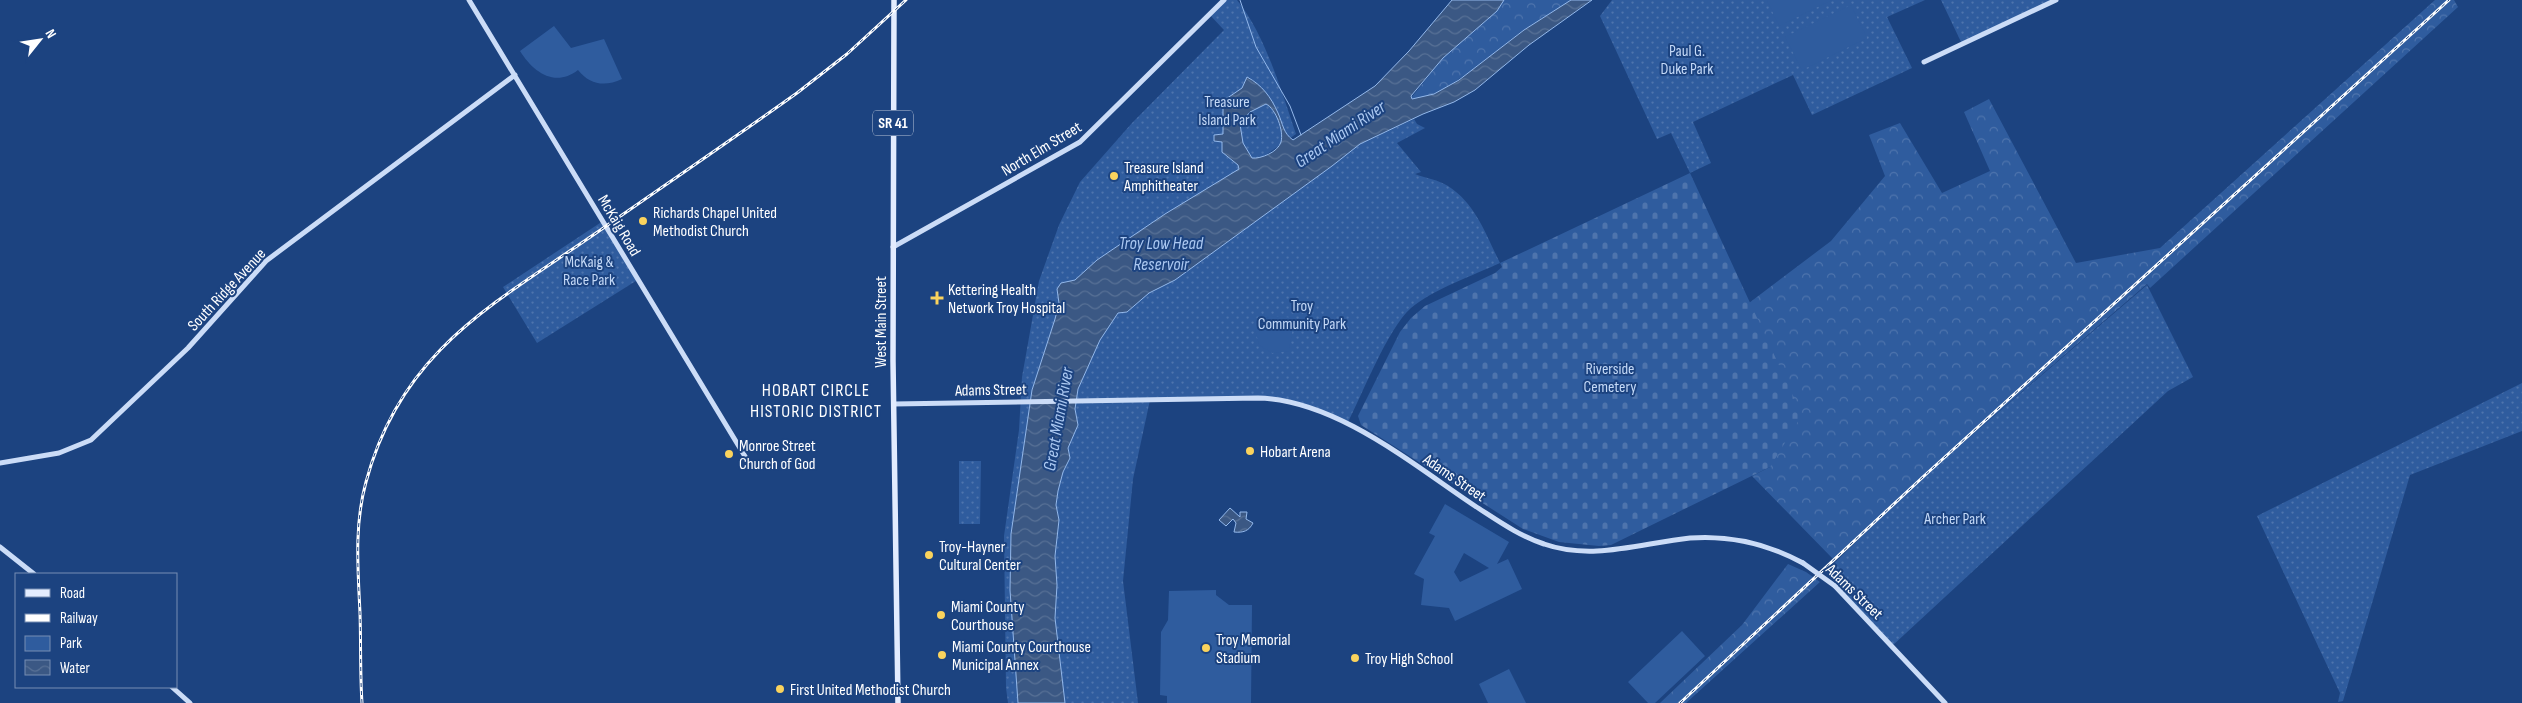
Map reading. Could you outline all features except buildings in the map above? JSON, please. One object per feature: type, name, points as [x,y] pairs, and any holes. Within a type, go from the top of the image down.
[{"type":"main road","name":"West Main Street","points":[[894,0],[894,404],[898,703]]},
{"type":"street","name":"McKaig Road","points":[[469,0],[749,462]]},
{"type":"street","name":"North Elm Street","points":[[894,247],[1080,142],[1224,0]]},
{"type":"street","points":[[1924,62],[2056,0]]},
{"type":"street","name":"South Ridge Avenue","points":[[0,463],[59,453],[91,440],[188,348],[266,261],[514,75]]},
{"type":"street","name":"Adams Street","points":[[894,404],[1266,399],[1306,406],[1338,420],[1382,444],[1521,535],[1558,548],[1599,552],[1690,538],[1722,538],[1764,546],[1803,563],[1835,586],[1945,703]]},
{"type":"street","points":[[0,547],[33,573]]},
{"type":"street","points":[[173,688],[190,703]]},
{"type":"green space","name":"Treasure Island Park","points":[[1224,0],[1237,0],[1256,30],[1272,64],[1296,134],[1260,159],[1165,214],[1097,260],[1075,280],[1061,283],[1058,289],[1059,303],[1055,319],[1032,390],[1011,534],[1010,590],[1018,703],[1008,703],[1006,688],[1004,536],[1019,430],[1022,377],[1039,281],[1059,225],[1080,182],[1132,123],[1224,30],[1209,14]]},
{"type":"green space","points":[[1504,0],[1571,0],[1525,29],[1453,83],[1423,97],[1411,98],[1443,58],[1497,11]]},
{"type":"green space","name":"Paul G. Duke Park","points":[[1612,0],[1925,0],[1887,17],[1912,68],[1812,115],[1793,75],[1693,122],[1711,163],[1690,173],[1671,133],[1657,139],[1600,16]]},
{"type":"green space","points":[[1767,0],[1832,0],[1779,26]]},
{"type":"green space","points":[[1941,0],[2056,0],[1962,44]]},
{"type":"green space","points":[[2435,0],[2454,0],[2458,7],[2150,288],[2147,284],[1924,476],[1834,560],[1752,476],[1770,467],[1749,303],[1831,241],[1885,176],[1869,135],[1900,123],[1942,193],[1990,171],[1964,112],[1989,99],[2076,263],[2160,248]]},
{"type":"green space","points":[[1851,5],[1867,38],[1802,70],[1785,37]]},
{"type":"green space","points":[[554,26],[571,48],[604,39],[622,79],[604,84],[593,82],[578,70],[561,78],[545,75],[538,71],[525,59],[520,51]]},
{"type":"green space","name":"Troy Community Park","points":[[1414,119],[1417,124],[1425,128],[1397,143],[1421,172],[1415,174],[1444,184],[1458,193],[1473,211],[1485,231],[1500,263],[1430,295],[1411,308],[1393,330],[1347,424],[1326,414],[1273,399],[1150,400],[1133,479],[1123,581],[1138,703],[1065,703],[1055,618],[1057,585],[1055,556],[1059,520],[1056,505],[1063,472],[1070,458],[1068,448],[1078,425],[1075,409],[1078,389],[1100,340],[1118,313],[1127,312],[1149,293],[1175,280],[1360,144]]},
{"type":"green space","name":"Riverside Cemetery","points":[[1690,173],[1802,415],[1770,467],[1611,545],[1599,546],[1559,542],[1523,529],[1361,425],[1358,416],[1400,332],[1411,318],[1425,306],[1495,273],[1502,267],[1500,263]]},
{"type":"green space","name":"McKaig & Race Park","points":[[603,221],[639,279],[537,343],[503,287]]},
{"type":"green space","name":"Archer Park","points":[[2147,285],[2193,377],[2168,391],[1892,646],[1845,595],[1843,586],[1825,572],[1924,476]]},
{"type":"green space","points":[[1262,315],[1294,318],[1289,351],[1272,353],[1259,345],[1255,329]]},
{"type":"green space","points":[[2522,383],[2522,431],[2410,475],[2343,701],[2338,702],[2340,693],[2257,516]]},
{"type":"green space","points":[[959,461],[981,461],[980,524],[959,524]]},
{"type":"green space","points":[[1445,504],[1509,542],[1497,564],[1508,559],[1522,589],[1455,621],[1449,608],[1421,605],[1424,579],[1414,574],[1435,536],[1429,533]],"holes":[[[1464,553],[1489,568],[1460,582],[1454,572]]]},
{"type":"green space","points":[[1788,564],[1806,572],[1820,582],[1686,703],[1660,703],[1742,625]]},
{"type":"green space","name":"Troy Memorial Stadium","points":[[1216,590],[1216,595],[1229,605],[1252,605],[1251,703],[1167,703],[1167,696],[1160,695],[1161,632],[1168,620],[1169,591]]},
{"type":"green space","points":[[1682,631],[1705,656],[1655,703],[1648,703],[1628,682]]},
{"type":"green space","points":[[1509,669],[1526,703],[1488,703],[1479,684]]},
{"type":"water","name":"Troy Low Head Reservoir","points":[[1452,0],[1504,0],[1497,11],[1443,58],[1411,96],[1412,99],[1434,94],[1459,80],[1524,30],[1571,0],[1592,0],[1529,45],[1475,90],[1454,102],[1423,114],[1360,144],[1175,280],[1149,293],[1127,312],[1118,313],[1100,340],[1078,389],[1075,409],[1078,425],[1068,448],[1070,458],[1063,472],[1056,505],[1059,520],[1055,556],[1057,585],[1055,618],[1065,703],[1018,703],[1010,590],[1011,534],[1032,390],[1059,303],[1057,289],[1061,283],[1075,280],[1097,260],[1165,214],[1239,169],[1238,165],[1222,152],[1222,142],[1214,141],[1214,135],[1223,134],[1223,101],[1242,88],[1247,77],[1262,88],[1269,97],[1285,131],[1293,140],[1375,86],[1409,51]],"holes":[[[1266,104],[1276,115],[1280,126],[1281,142],[1269,154],[1252,158],[1243,143],[1240,124],[1250,112]]]},
{"type":"water","points":[[1230,508],[1240,517],[1240,512],[1247,512],[1246,519],[1253,523],[1248,530],[1234,532],[1236,523],[1233,519],[1226,526],[1219,520]]},
{"type":"waterway","points":[[1240,0],[1256,47],[1290,106],[1301,135]]},
{"type":"railway","points":[[362,703],[358,580],[358,531],[362,498],[382,436],[402,397],[427,364],[456,334],[523,282],[797,93],[847,54],[906,0]]},
{"type":"railway","points":[[1680,703],[1924,476],[2449,0]]},
{"type":"place","name":"Treasure Island Amphitheater","points":[[1114,176]]},
{"type":"place","name":"Richards Chapel United Methodist Church","points":[[643,221]]},
{"type":"place","name":"Kettering Health Network Troy Hospital","points":[[937,298]]},
{"type":"place","name":"Hobart Arena","points":[[1250,451]]},
{"type":"place","name":"Monroe Street Church of God","points":[[729,454]]},
{"type":"place","name":"Troy-Hayner Cultural Center","points":[[929,555]]},
{"type":"place","name":"Miami County Courthouse","points":[[941,615]]},
{"type":"place","name":"Troy Memorial Stadium","points":[[1206,648]]},
{"type":"place","name":"Miami County Courthouse Municipal Annex","points":[[942,655]]},
{"type":"place","name":"Troy High School","points":[[1355,658]]},
{"type":"place","name":"First United Methodist Church","points":[[780,689]]},
{"type":"district","name":"HOBART CIRCLE HISTORIC DISTRICT","points":[[816,400]]},
{"type":"water label","name":"Great Miami River","points":[[1340,134]]},
{"type":"water label","name":"Great Miami River","points":[[1058,419]]}]
